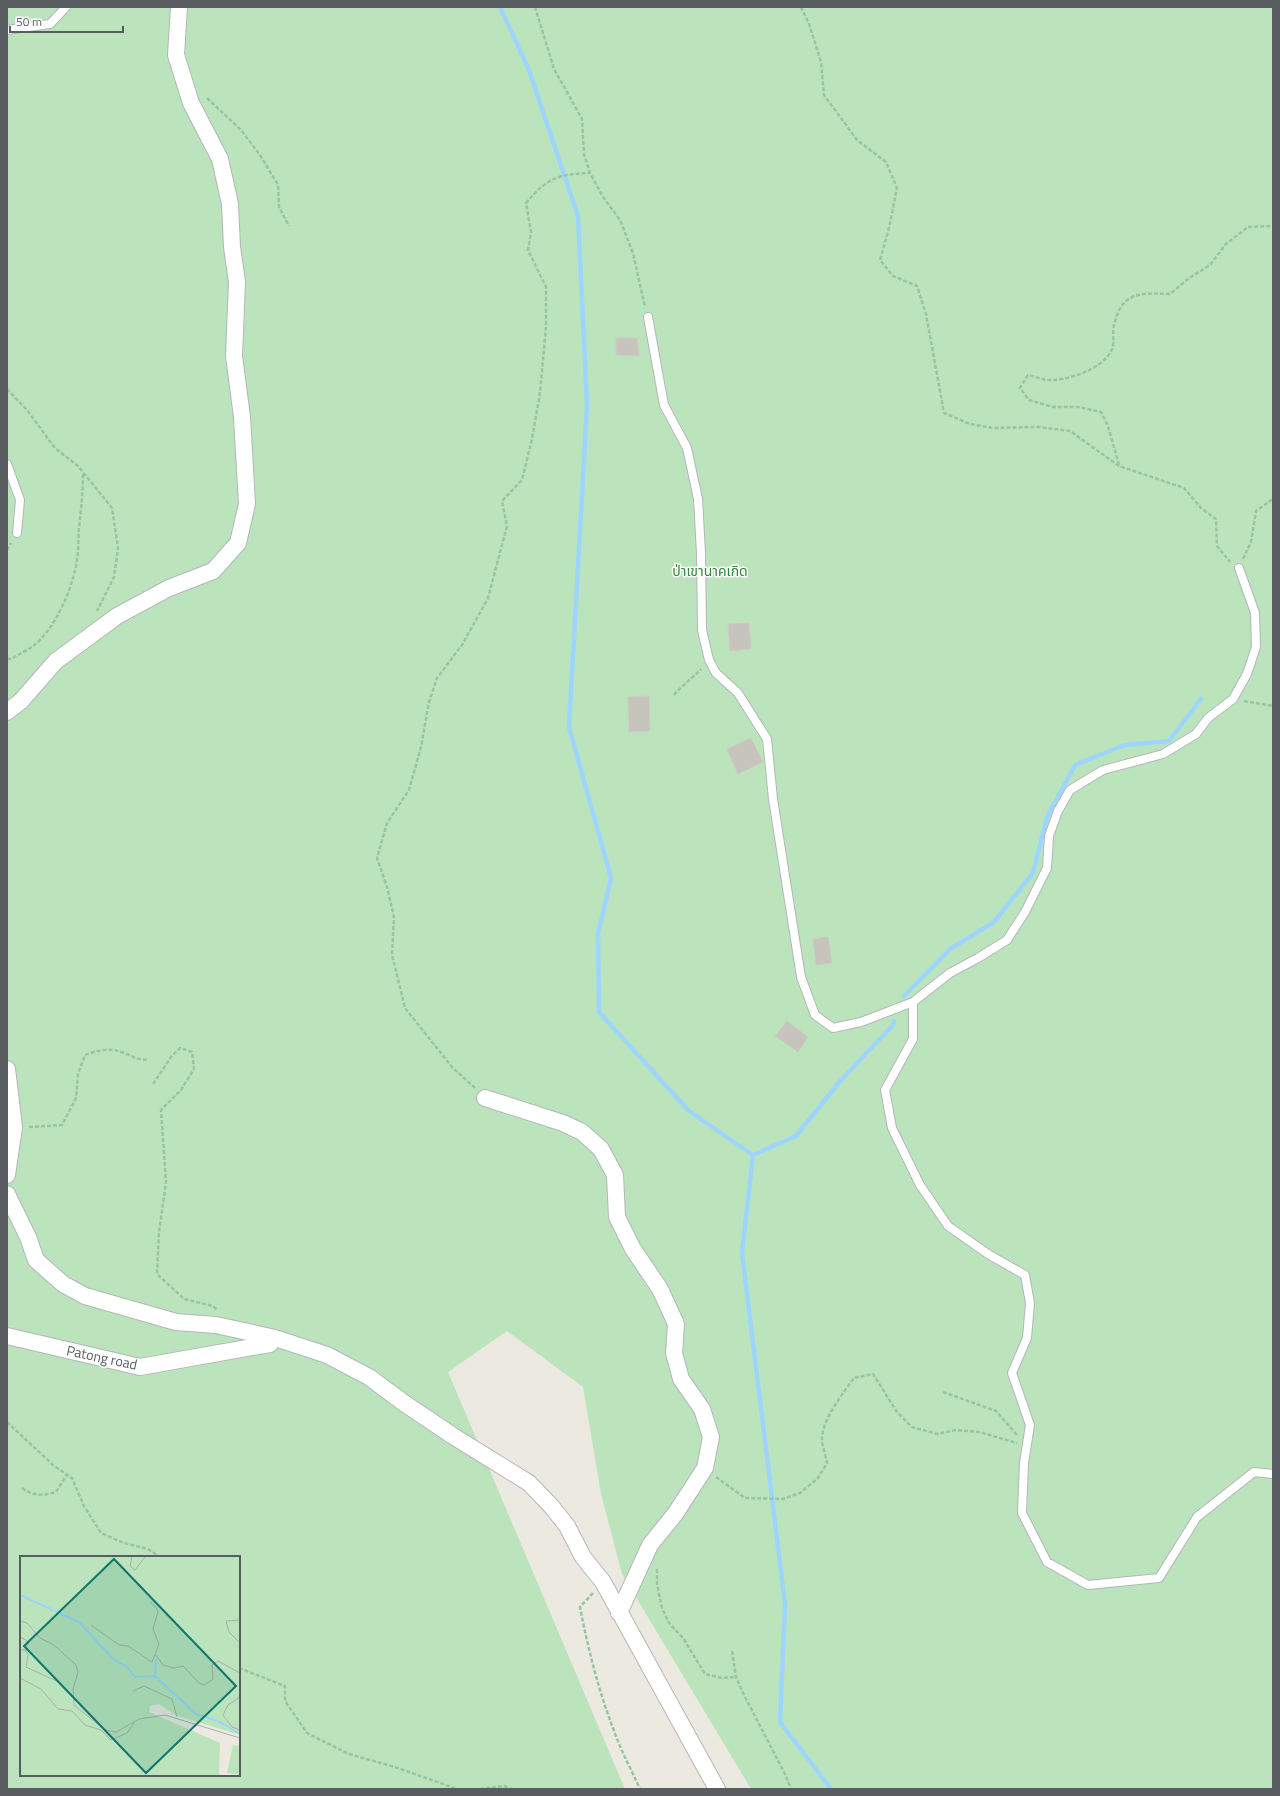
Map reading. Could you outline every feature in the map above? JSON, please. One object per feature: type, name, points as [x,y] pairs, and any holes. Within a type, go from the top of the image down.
[{"type":"street","points":[[7,712],[20,701],[56,661],[99,629],[117,616],[169,588],[213,571],[238,543],[247,504],[242,417],[234,356],[237,282],[232,247],[230,204],[220,159],[191,103],[176,55],[179,7]]},
{"type":"street","points":[[7,1069],[14,1127],[7,1175]]},
{"type":"street","points":[[485,1098],[563,1123],[582,1132],[601,1149],[615,1175],[617,1218],[633,1249],[660,1289],[676,1324],[674,1353],[681,1379],[702,1408],[711,1437],[705,1468],[675,1514],[650,1545],[619,1613]]},
{"type":"street","points":[[7,1194],[28,1237],[36,1260],[63,1284],[84,1296],[176,1322],[216,1325],[274,1338],[327,1356],[369,1377],[447,1432],[529,1483],[563,1521],[583,1557],[602,1582],[717,1789]]},
{"type":"street","name":"Patong road","points":[[7,1336],[140,1367],[270,1344]]},
{"type":"lane","points":[[7,30],[50,24],[66,7]]},
{"type":"lane","points":[[648,317],[664,405],[687,448],[698,499],[701,553],[702,630],[709,660],[716,673],[738,693],[767,739],[773,799],[801,976],[815,1015],[832,1028],[861,1022],[913,1002],[950,973],[978,958],[1006,940],[1024,912],[1047,868],[1049,836],[1058,811],[1070,790],[1103,770],[1163,754],[1196,734],[1208,718],[1233,699],[1247,674],[1256,647],[1255,613],[1239,568]]},
{"type":"lane","points":[[7,464],[20,500],[17,534]]},
{"type":"lane","points":[[913,1002],[913,1039],[885,1090],[892,1128],[920,1185],[948,1226],[988,1254],[1025,1275],[1030,1303],[1027,1338],[1012,1373],[1030,1425],[1024,1463],[1022,1513],[1047,1562],[1088,1585],[1159,1578],[1197,1517],[1254,1472],[1273,1474]]},
{"type":"path","points":[[535,7],[554,69],[582,119],[584,154],[590,173],[603,196],[620,220],[633,253],[648,317]]},
{"type":"path","points":[[802,7],[821,62],[824,95],[857,140],[886,162],[897,188],[890,228],[880,260],[893,276],[917,286],[926,314],[944,413],[970,424],[993,428],[1039,427],[1070,431],[1120,466],[1184,488],[1201,508],[1216,519],[1217,546],[1228,561],[1239,568],[1251,542],[1256,511],[1273,499]]},
{"type":"path","points":[[205,96],[241,130],[260,155],[278,185],[279,207],[289,226]]},
{"type":"path","points":[[485,1098],[452,1067],[405,1008],[392,955],[394,917],[387,887],[377,858],[387,823],[409,790],[421,747],[429,702],[437,678],[462,645],[488,598],[507,526],[502,501],[522,480],[527,460],[540,393],[546,327],[546,287],[528,250],[531,232],[526,203],[539,188],[557,176],[590,173]]},
{"type":"path","points":[[1120,466],[1108,426],[1100,412],[1078,407],[1053,407],[1029,400],[1020,388],[1028,375],[1048,380],[1084,374],[1102,362],[1112,349],[1114,326],[1119,309],[1129,297],[1149,293],[1170,294],[1189,278],[1210,265],[1226,244],[1248,227],[1273,226]]},
{"type":"path","points":[[7,389],[27,410],[55,448],[78,466],[112,508],[118,548],[114,577],[95,616],[99,629]]},
{"type":"path","points":[[7,659],[33,646],[47,632],[72,586],[77,559],[84,473]]},
{"type":"path","points":[[674,695],[682,685],[693,678],[709,660]]},
{"type":"path","points":[[1233,699],[1273,706]]},
{"type":"path","points":[[153,1084],[171,1057],[180,1048],[192,1052],[194,1069],[180,1090],[161,1110],[164,1129],[164,1161],[166,1182],[159,1232],[157,1274],[184,1300],[213,1306],[218,1311]]},
{"type":"path","points":[[14,1127],[62,1125],[76,1098],[78,1074],[85,1056],[100,1050],[121,1051],[134,1059],[148,1060]]},
{"type":"path","points":[[705,1468],[745,1498],[783,1499],[800,1493],[818,1478],[827,1464],[822,1439],[827,1420],[841,1397],[854,1378],[873,1374],[897,1412],[912,1427],[937,1434],[956,1430],[979,1432],[1027,1446]]},
{"type":"path","points":[[943,1392],[996,1411],[1027,1446]]},
{"type":"path","points":[[7,1422],[53,1465],[72,1478],[84,1506],[101,1533],[124,1543],[148,1549],[158,1556]]},
{"type":"path","points":[[22,1488],[30,1493],[46,1496],[56,1492],[67,1474]]},
{"type":"path","points":[[650,1545],[656,1561],[657,1584],[662,1608],[669,1623],[683,1638],[704,1674],[722,1678],[736,1677]]},
{"type":"path","points":[[602,1582],[580,1607],[581,1615],[595,1674],[610,1722],[640,1789]]},
{"type":"path","points":[[732,1651],[736,1677],[760,1728],[786,1776],[791,1789]]},
{"type":"path","points":[[240,1668],[285,1686],[285,1701],[307,1733],[349,1754],[396,1767],[457,1789]]},
{"type":"path","points":[[480,1789],[504,1786],[511,1789]]},
{"type":"green space","name":"ป่าเขานาคเกิด","points":[[7,7],[1273,7],[1273,1789],[751,1789],[622,1574],[601,1494],[583,1387],[507,1331],[448,1372],[625,1789],[7,1789]]},
{"type":"building","points":[[616,338],[637,338],[639,356],[616,355]]},
{"type":"building","points":[[749,623],[751,649],[730,651],[728,624]]},
{"type":"building","points":[[649,696],[650,731],[629,732],[628,697]]},
{"type":"building","points":[[751,738],[763,762],[738,774],[727,749]]},
{"type":"building","points":[[828,937],[832,963],[816,965],[813,939]]},
{"type":"building","points":[[787,1021],[808,1037],[798,1052],[775,1036]]},
{"type":"waterway","points":[[500,7],[529,70],[578,216],[587,405],[569,727],[611,878],[598,934],[599,1012],[689,1111],[753,1155],[742,1253],[785,1604],[780,1722],[831,1789]]},
{"type":"waterway","points":[[904,996],[950,949],[994,922],[1033,873],[1047,817],[1075,765],[1125,745],[1169,741],[1201,699]]},
{"type":"waterway","points":[[753,1155],[796,1136],[841,1080],[893,1025],[894,1021]]}]
